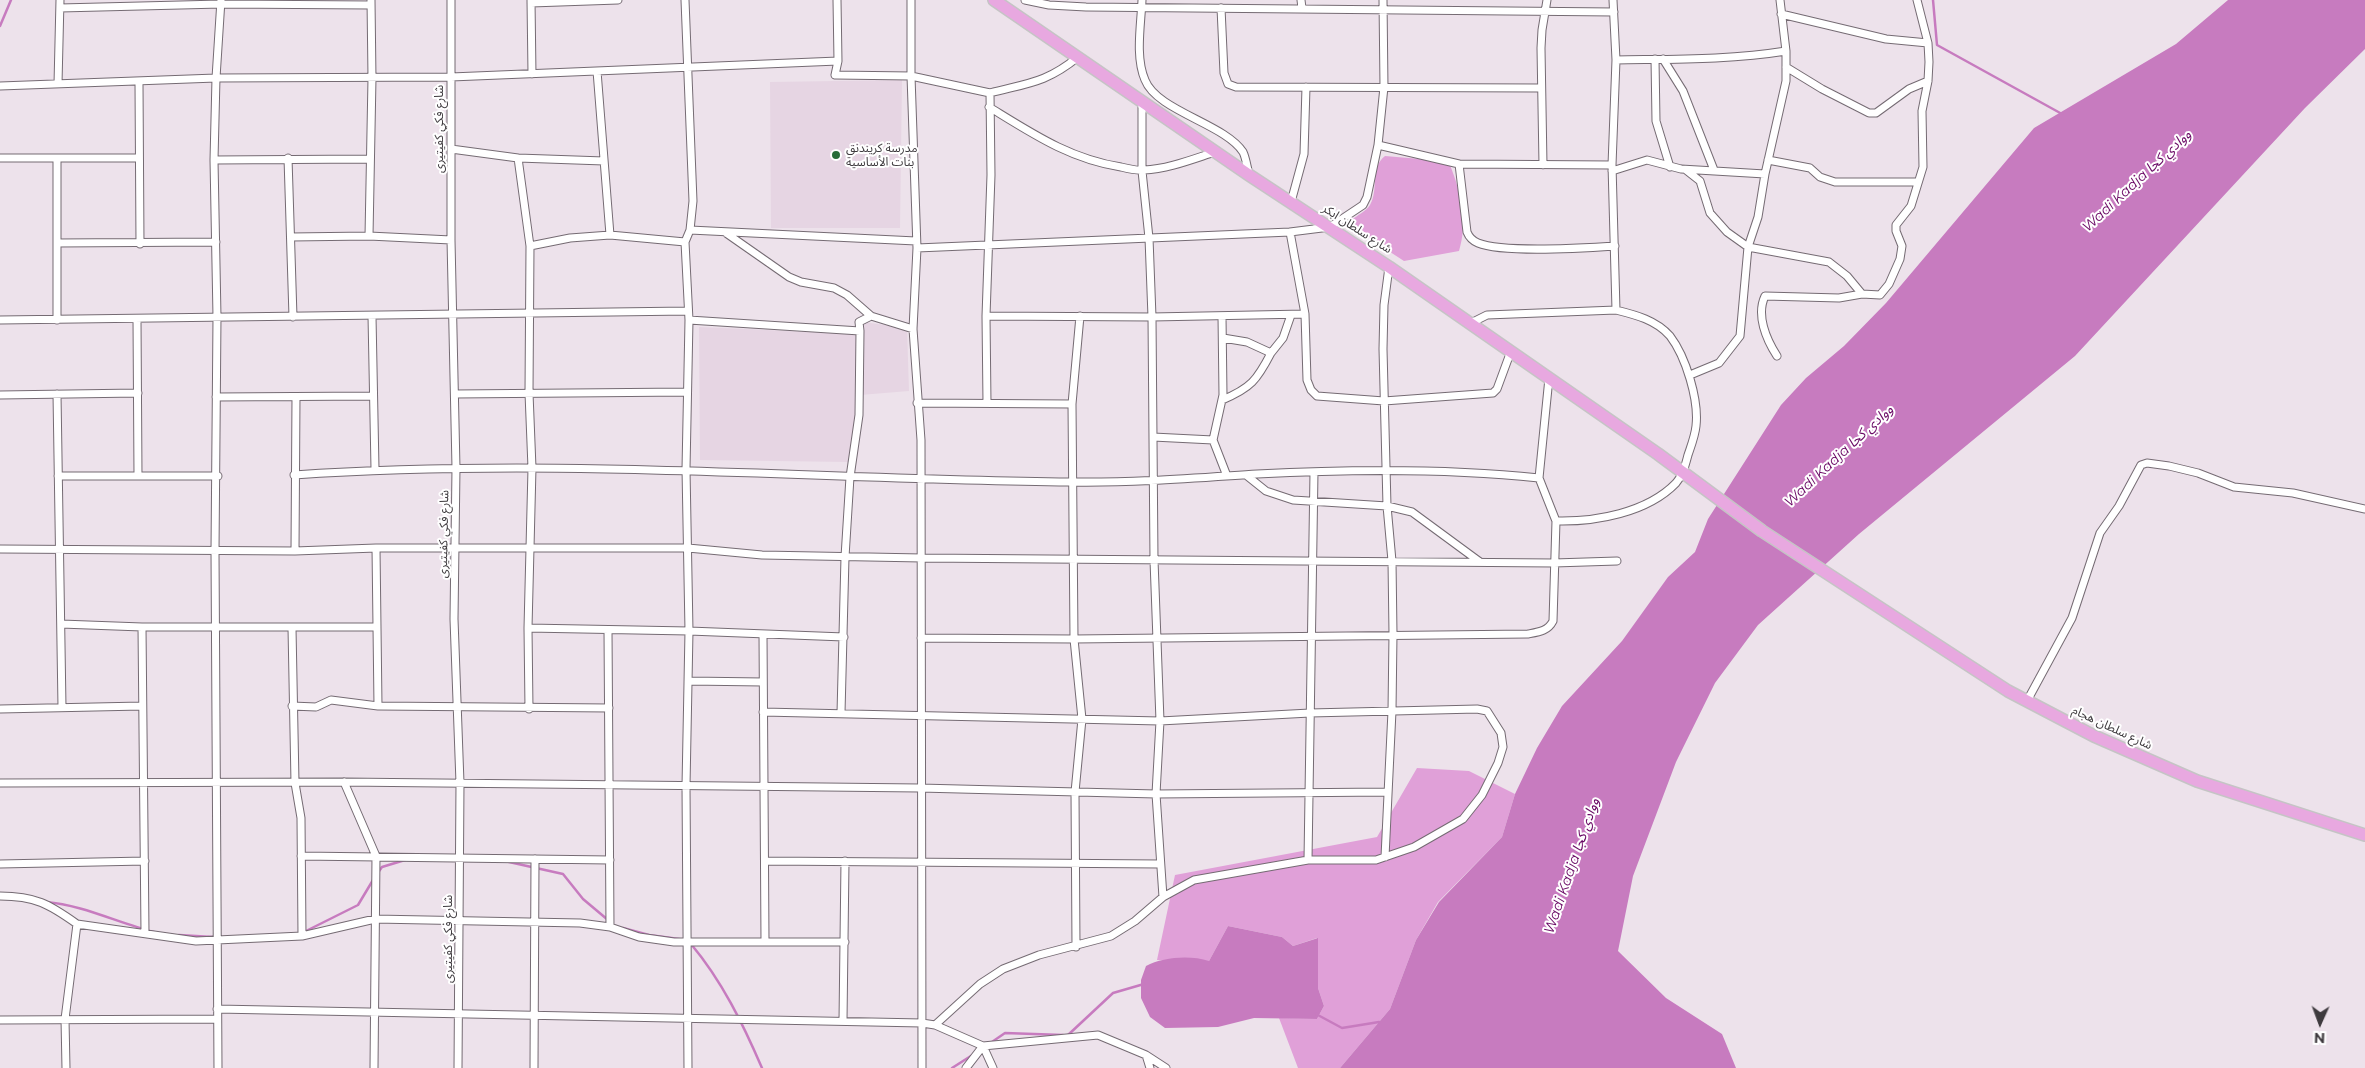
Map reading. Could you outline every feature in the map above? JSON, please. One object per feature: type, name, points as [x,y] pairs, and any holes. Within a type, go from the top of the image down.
[{"type":"highway","name":"شارع سلطان ابكر","points":[[994,0],[1215,152],[1330,227],[1471,323],[1762,531],[1870,601]]},
{"type":"highway","name":"شارع سلطان هجام","points":[[1870,601],[1954,657],[2028,701],[2101,739],[2197,781],[2365,835]]},
{"type":"street","name":"شارع فكي كفيتيرى","points":[[451,0],[451,240],[456,468],[454,550],[455,645],[460,783],[458,1068]]},
{"type":"street","points":[[532,74],[531,2],[618,0]]},
{"type":"street","points":[[685,0],[693,201],[690,230],[685,242],[689,320],[686,469],[689,631],[686,786],[688,1068]]},
{"type":"street","points":[[837,0],[838,61],[835,75],[911,76],[990,93],[1042,80],[1061,70],[1078,57]]},
{"type":"street","points":[[912,0],[911,76],[917,245],[913,329],[921,440],[922,716],[920,788],[922,1068]]},
{"type":"street","points":[[1025,0],[1062,7],[1142,3],[1221,8],[1614,12]]},
{"type":"street","points":[[1301,0],[1302,8]]},
{"type":"street","points":[[690,230],[917,245],[989,245],[1290,232],[1330,227],[1363,205],[1378,145],[1384,87],[1383,0]]},
{"type":"street","points":[[1455,9],[1456,0]]},
{"type":"street","points":[[1543,165],[1542,30],[1547,0]]},
{"type":"street","points":[[1613,0],[1616,60],[1612,168],[1616,310]]},
{"type":"street","points":[[1690,376],[1719,363],[1740,336],[1748,246],[1758,217],[1768,160],[1784,96],[1786,51],[1780,0]]},
{"type":"street","points":[[1777,356],[1770,346],[1763,322],[1761,304],[1765,296],[1839,298],[1862,294],[1880,295],[1889,284],[1902,252],[1896,225],[1912,206],[1917,182],[1923,167],[1922,111],[1928,81],[1928,43],[1917,0]]},
{"type":"street","points":[[218,1068],[216,551],[218,476],[214,160],[216,78],[221,2]]},
{"type":"street","points":[[58,84],[60,4],[371,3],[372,78],[369,236]]},
{"type":"street","points":[[1142,3],[1141,69],[1145,83],[1167,102],[1234,142],[1244,155],[1249,175]]},
{"type":"street","points":[[1221,8],[1224,73],[1228,84],[1236,87],[1541,88]]},
{"type":"street","points":[[1781,14],[1886,39],[1928,43]]},
{"type":"street","points":[[1616,60],[1759,55],[1786,51]]},
{"type":"street","points":[[1655,59],[1656,121],[1670,167]]},
{"type":"street","points":[[1663,59],[1684,91],[1714,170]]},
{"type":"street","points":[[0,86],[216,78],[451,77],[838,61]]},
{"type":"street","points":[[1786,67],[1822,89],[1869,113],[1876,113],[1909,89],[1928,81]]},
{"type":"street","points":[[597,72],[610,235]]},
{"type":"street","points":[[139,82],[140,244]]},
{"type":"street","points":[[1291,202],[1304,154],[1306,87]]},
{"type":"street","points":[[987,404],[986,316],[989,245],[990,93]]},
{"type":"street","points":[[1142,102],[1142,171],[1149,238],[1152,317],[1154,560],[1160,721],[1156,794],[1162,897]]},
{"type":"street","points":[[989,107],[1061,150],[1084,159],[1142,171],[1157,169],[1215,152]]},
{"type":"street","points":[[1378,145],[1459,164],[1612,168],[1647,160],[1686,170],[1765,174]]},
{"type":"street","points":[[451,149],[518,158],[604,161]]},
{"type":"street","points":[[0,158],[139,158]]},
{"type":"street","points":[[57,158],[57,320]]},
{"type":"street","points":[[214,160],[288,158],[369,159]]},
{"type":"street","points":[[288,158],[293,317]]},
{"type":"street","points":[[518,158],[530,246],[529,393],[532,468],[528,628],[529,709]]},
{"type":"street","points":[[1768,160],[1810,168],[1824,179],[1836,182],[1917,182]]},
{"type":"street","points":[[1459,164],[1467,232],[1469,237],[1477,243],[1500,247],[1615,246]]},
{"type":"street","points":[[1686,170],[1700,182],[1710,213],[1727,232],[1748,246],[1829,262],[1847,276],[1862,294]]},
{"type":"street","points":[[1290,232],[1305,314],[1307,380],[1316,396],[1330,399],[1384,401],[1493,393],[1499,385],[1511,351]]},
{"type":"street","points":[[725,233],[789,277],[801,282],[834,288],[847,295],[871,316],[913,329]]},
{"type":"street","points":[[530,246],[570,238],[610,235],[685,242]]},
{"type":"street","points":[[291,237],[369,236],[451,240]]},
{"type":"street","points":[[57,243],[140,244],[216,242]]},
{"type":"street","points":[[1385,857],[1387,850],[1387,792],[1392,712],[1393,634],[1392,561],[1387,506],[1384,401],[1384,305],[1389,267]]},
{"type":"street","points":[[1471,323],[1487,314],[1616,310],[1636,314],[1653,322],[1669,335],[1682,354],[1690,376],[1696,424],[1683,473],[1668,490],[1626,512],[1581,522],[1556,521]]},
{"type":"street","points":[[0,320],[688,311]]},
{"type":"street","points":[[986,316],[1152,317],[1305,314]]},
{"type":"street","points":[[1222,400],[1240,393],[1256,380],[1271,353],[1283,338],[1291,315]]},
{"type":"street","points":[[372,316],[375,469]]},
{"type":"street","points":[[841,713],[845,557],[850,478],[859,415],[859,322],[871,316]]},
{"type":"street","points":[[1076,947],[1075,792],[1082,719],[1074,639],[1071,482],[1072,404],[1080,316]]},
{"type":"street","points":[[1222,316],[1222,400],[1213,440],[1228,476]]},
{"type":"street","points":[[137,319],[138,476]]},
{"type":"street","points":[[689,320],[860,331]]},
{"type":"street","points":[[1223,338],[1247,342],[1271,353]]},
{"type":"street","points":[[921,638],[1074,639],[1528,634],[1543,631],[1553,621],[1556,521],[1539,478],[1549,378]]},
{"type":"street","points":[[455,394],[687,392]]},
{"type":"street","points":[[0,395],[138,393]]},
{"type":"street","points":[[57,394],[62,707]]},
{"type":"street","points":[[216,397],[373,396]]},
{"type":"street","points":[[295,551],[296,397]]},
{"type":"street","points":[[917,403],[1072,404]]},
{"type":"street","points":[[1153,437],[1213,440]]},
{"type":"street","points":[[2028,701],[2072,618],[2100,533],[2120,506],[2141,465],[2147,463],[2169,466],[2234,486],[2293,493],[2365,509]]},
{"type":"street","points":[[294,475],[375,469],[532,468],[686,469],[850,478],[1071,482],[1153,482],[1246,475],[1386,471],[1498,474],[1539,478]]},
{"type":"street","points":[[1308,860],[1314,472]]},
{"type":"street","points":[[1246,475],[1274,495],[1314,503],[1387,506],[1418,516],[1480,562]]},
{"type":"street","points":[[58,476],[218,476]]},
{"type":"street","points":[[376,548],[378,706]]},
{"type":"street","points":[[0,549],[295,551],[376,548],[454,550],[688,548],[762,555],[845,557],[1312,562],[1554,563],[1617,561]]},
{"type":"street","points":[[61,624],[142,627],[377,627]]},
{"type":"street","points":[[142,627],[146,933]]},
{"type":"street","points":[[292,628],[292,706],[295,783],[301,818],[302,936]]},
{"type":"street","points":[[528,628],[689,631],[844,637]]},
{"type":"street","points":[[608,630],[610,927]]},
{"type":"street","points":[[763,634],[766,862],[765,941]]},
{"type":"street","points":[[689,681],[763,682]]},
{"type":"street","points":[[292,706],[316,707],[330,700],[378,706],[529,709],[610,708]]},
{"type":"street","points":[[0,709],[142,706]]},
{"type":"street","points":[[763,712],[1160,721],[1310,713],[1477,709],[1487,711],[1501,733],[1503,747],[1498,763],[1482,795],[1462,819],[1414,847],[1376,860],[1308,860],[1194,880],[1162,897],[1135,921],[1111,936],[1076,947],[1040,955],[1004,969],[973,990],[935,1026]]},
{"type":"street","points":[[0,783],[143,781],[460,783],[920,788],[1156,794],[1387,792]]},
{"type":"street","points":[[344,782],[376,856],[374,1068]]},
{"type":"street","points":[[301,856],[610,860]]},
{"type":"street","points":[[534,1068],[535,859]]},
{"type":"street","points":[[0,864],[145,861]]},
{"type":"street","points":[[843,1021],[845,942],[844,861]]},
{"type":"street","points":[[766,862],[921,861],[1160,864]]},
{"type":"street","points":[[0,896],[28,897],[43,901],[77,924],[146,933],[185,941],[302,936],[375,919],[580,922],[610,927],[660,940],[845,942]]},
{"type":"street","points":[[66,1068],[65,1019],[77,924]]},
{"type":"street","points":[[217,1009],[922,1023],[935,1026],[983,1046],[1098,1035],[1146,1055],[1166,1068]]},
{"type":"street","points":[[0,1020],[217,1019]]},
{"type":"street","points":[[966,1068],[983,1046]]},
{"type":"street","points":[[983,1046],[993,1068]]},
{"type":"street","points":[[1146,1055],[1150,1068]]},
{"type":"shaded area","name":"مدرسة كريندنق بنات الأساسية","points":[[902,80],[900,228],[771,228],[770,82]]},
{"type":"shaded area","points":[[1385,156],[1432,160],[1450,165],[1462,208],[1463,229],[1459,251],[1404,261],[1350,226],[1351,220],[1364,211],[1373,199],[1376,172],[1380,161]]},
{"type":"shaded area","points":[[863,322],[907,328],[909,391],[860,395]]},
{"type":"shaded area","points":[[699,327],[857,334],[857,415],[849,462],[700,460]]},
{"type":"shaded area","points":[[1417,768],[1469,771],[1515,794],[1502,837],[1438,902],[1416,940],[1390,1009],[1340,1068],[1298,1068],[1279,1018],[1317,1019],[1324,1006],[1318,988],[1317,938],[1293,946],[1282,937],[1228,926],[1209,961],[1157,960],[1175,875],[1377,837]]},
{"type":"water","name":"Wadi Kadja ووادي كجا","points":[[2228,0],[2365,0],[2365,49],[2305,108],[2075,356],[1859,534],[1758,625],[1715,683],[1676,762],[1633,876],[1618,951],[1666,998],[1722,1034],[1736,1068],[1340,1068],[1390,1009],[1416,940],[1439,902],[1502,837],[1515,794],[1537,748],[1562,706],[1622,641],[1668,577],[1695,552],[1708,519],[1781,405],[1806,378],[1844,346],[1886,303],[2034,128],[2176,44]]},
{"type":"water","points":[[1228,926],[1282,937],[1293,946],[1318,938],[1318,988],[1324,1006],[1317,1019],[1254,1018],[1218,1027],[1165,1028],[1150,1017],[1141,998],[1141,980],[1146,966],[1177,958],[1194,958],[1209,961]]},
{"type":"waterway","points":[[0,26],[11,0]]},
{"type":"waterway","points":[[1933,0],[1937,45],[2062,114]]},
{"type":"waterway","points":[[377,874],[382,867],[405,860]]},
{"type":"waterway","points":[[509,862],[563,874],[583,899],[608,920]]},
{"type":"waterway","points":[[304,932],[358,905],[373,880]]},
{"type":"waterway","points":[[46,902],[87,910],[154,932]]},
{"type":"waterway","points":[[623,928],[649,935],[679,939]]},
{"type":"waterway","points":[[179,935],[213,937]]},
{"type":"waterway","points":[[691,944],[731,1003],[762,1068]]},
{"type":"waterway","points":[[1068,1035],[1113,993],[1144,984]]},
{"type":"waterway","points":[[1316,1014],[1342,1028],[1379,1022]]},
{"type":"waterway","points":[[989,1044],[1005,1033],[1063,1035]]},
{"type":"waterway","points":[[952,1068],[974,1054]]},
{"type":"place","name":"مدرسة كريندنق بنات الأساسية","points":[[836,155]]}]
